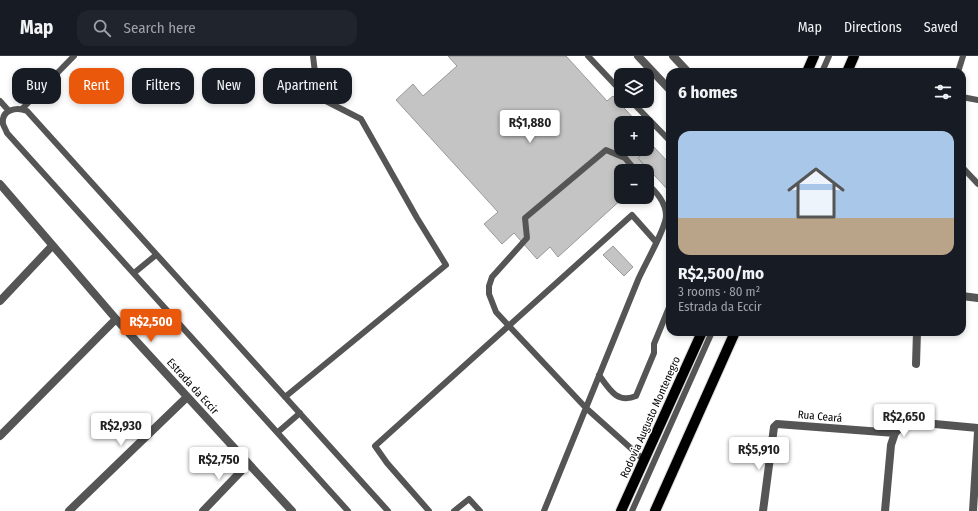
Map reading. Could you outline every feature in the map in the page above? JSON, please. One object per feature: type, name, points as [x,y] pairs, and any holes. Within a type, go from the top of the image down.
[{"type":"main road","points":[[809,68],[814,56]]},
{"type":"main road","points":[[849,68],[854,56]]},
{"type":"main road","name":"Rodovia Augusto Montenegro","points":[[621,511],[700,336]]},
{"type":"main road","points":[[654,511],[733,336]]},
{"type":"street","points":[[638,56],[666,86]]},
{"type":"street","points":[[673,56],[684,68]]},
{"type":"street","name":"Estrada da Eccir","points":[[0,184],[116,319],[292,511]]},
{"type":"street","points":[[0,301],[52,246]]},
{"type":"street","points":[[966,296],[978,298]]},
{"type":"street","points":[[0,436],[116,319]]},
{"type":"street","points":[[916,364],[917,336]]},
{"type":"street","points":[[69,511],[187,397]]},
{"type":"street","name":"Rua Ceará","points":[[763,511],[774,427],[777,424],[781,423],[895,433]]},
{"type":"street","points":[[885,511],[892,445],[895,433],[901,427],[910,424],[924,424],[978,428]]},
{"type":"street","points":[[973,511],[978,432]]},
{"type":"street","points":[[203,511],[248,464]]},
{"type":"lane","points":[[22,109],[74,56]]},
{"type":"lane","points":[[285,397],[446,265],[417,218],[361,119],[318,97],[313,56]]},
{"type":"lane","points":[[588,56],[614,84]]},
{"type":"lane","points":[[824,68],[829,56]]},
{"type":"lane","points":[[959,68],[963,56]]},
{"type":"lane","points":[[966,98],[978,100]]},
{"type":"lane","points":[[0,101],[9,111]]},
{"type":"lane","points":[[348,511],[7,133],[3,122],[5,114],[14,108],[27,111],[388,511]]},
{"type":"lane","points":[[638,108],[666,137]]},
{"type":"lane","points":[[630,164],[625,158],[606,150],[525,218],[527,238],[492,277],[489,286],[489,294],[496,312],[509,326],[586,408],[644,460]]},
{"type":"lane","points":[[966,171],[978,184]]},
{"type":"lane","points":[[544,511],[644,267],[665,223],[666,210],[654,191]]},
{"type":"lane","points":[[429,511],[386,463],[375,446],[632,215],[656,242]]},
{"type":"lane","points":[[134,273],[156,255]]},
{"type":"lane","points":[[599,375],[614,395],[621,398],[636,396],[654,353],[654,344],[666,315]]},
{"type":"lane","points":[[632,511],[710,336]]},
{"type":"lane","points":[[278,432],[300,413]]},
{"type":"lane","points":[[454,511],[469,499],[480,511]]},
{"type":"building","points":[[448,56],[566,56],[607,101],[613,96],[614,97],[614,108],[624,108],[631,116],[614,116],[614,156],[640,156],[638,158],[643,164],[614,164],[614,204],[616,204],[558,257],[550,247],[537,259],[514,233],[502,244],[484,224],[498,212],[396,100],[413,84],[423,96],[457,66]]},
{"type":"building","points":[[654,147],[666,160],[666,188],[654,175],[654,164],[644,164],[638,158],[640,156],[654,156]]},
{"type":"building","points":[[613,246],[633,267],[624,276],[603,255]]}]
